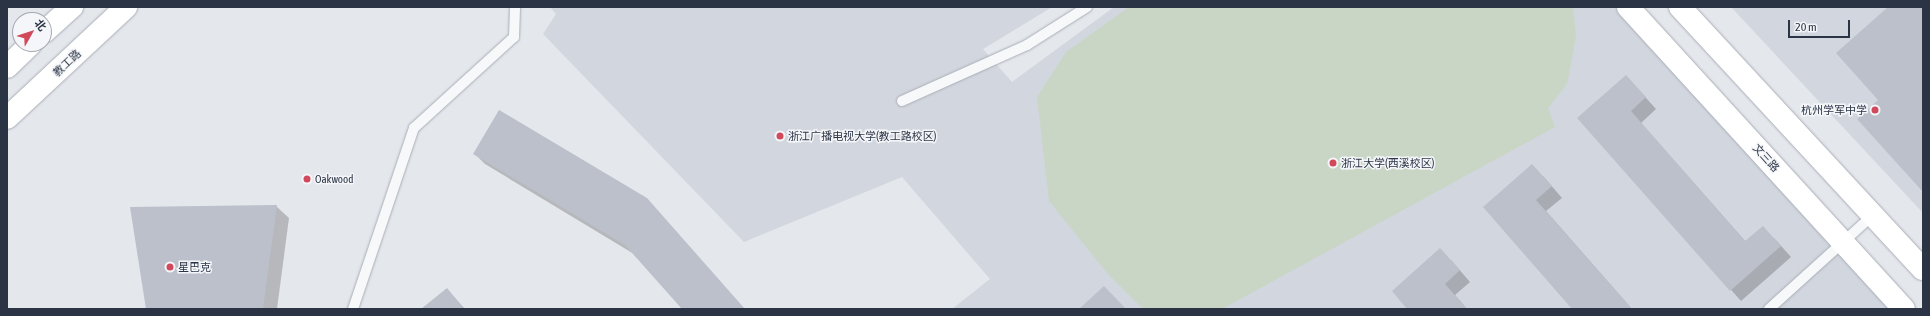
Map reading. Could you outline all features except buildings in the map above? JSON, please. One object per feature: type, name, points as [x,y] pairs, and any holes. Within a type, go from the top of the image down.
[{"type":"main road","points":[[52,25],[72,7]]},
{"type":"main road","name":"教工路","points":[[7,118],[126,7]]},
{"type":"main road","name":"文三路","points":[[1628,7],[1904,309]]},
{"type":"main road","points":[[1680,7],[1923,269]]},
{"type":"main road","points":[[7,66],[23,52]]},
{"type":"lane","points":[[353,309],[414,128],[514,37],[515,7]]},
{"type":"lane","points":[[902,101],[1027,45],[1087,7]]},
{"type":"lane","points":[[1770,309],[1873,215]]},
{"type":"shaded area","name":"浙江大学(西溪校区)","points":[[550,7],[1052,7],[983,49],[1012,82],[1114,7],[1621,7],[1890,309],[952,309],[990,279],[902,177],[744,242],[543,34],[556,14]]},
{"type":"shaded area","name":"杭州学军中学","points":[[1731,7],[1923,7],[1923,213]]},
{"type":"green space","points":[[1129,7],[1573,7],[1576,37],[1567,84],[1548,108],[1555,127],[1222,309],[1143,309],[1107,273],[1049,201],[1037,97],[1066,52]]},
{"type":"place","name":"杭州学军中学","points":[[1875,110]]},
{"type":"place","name":"浙江广播电视大学(教工路校区)","points":[[780,136]]},
{"type":"place","name":"浙江大学(西溪校区)","points":[[1333,163]]},
{"type":"place","name":"Oakwood","points":[[307,179]]},
{"type":"place","name":"星巴克","points":[[170,267]]}]
